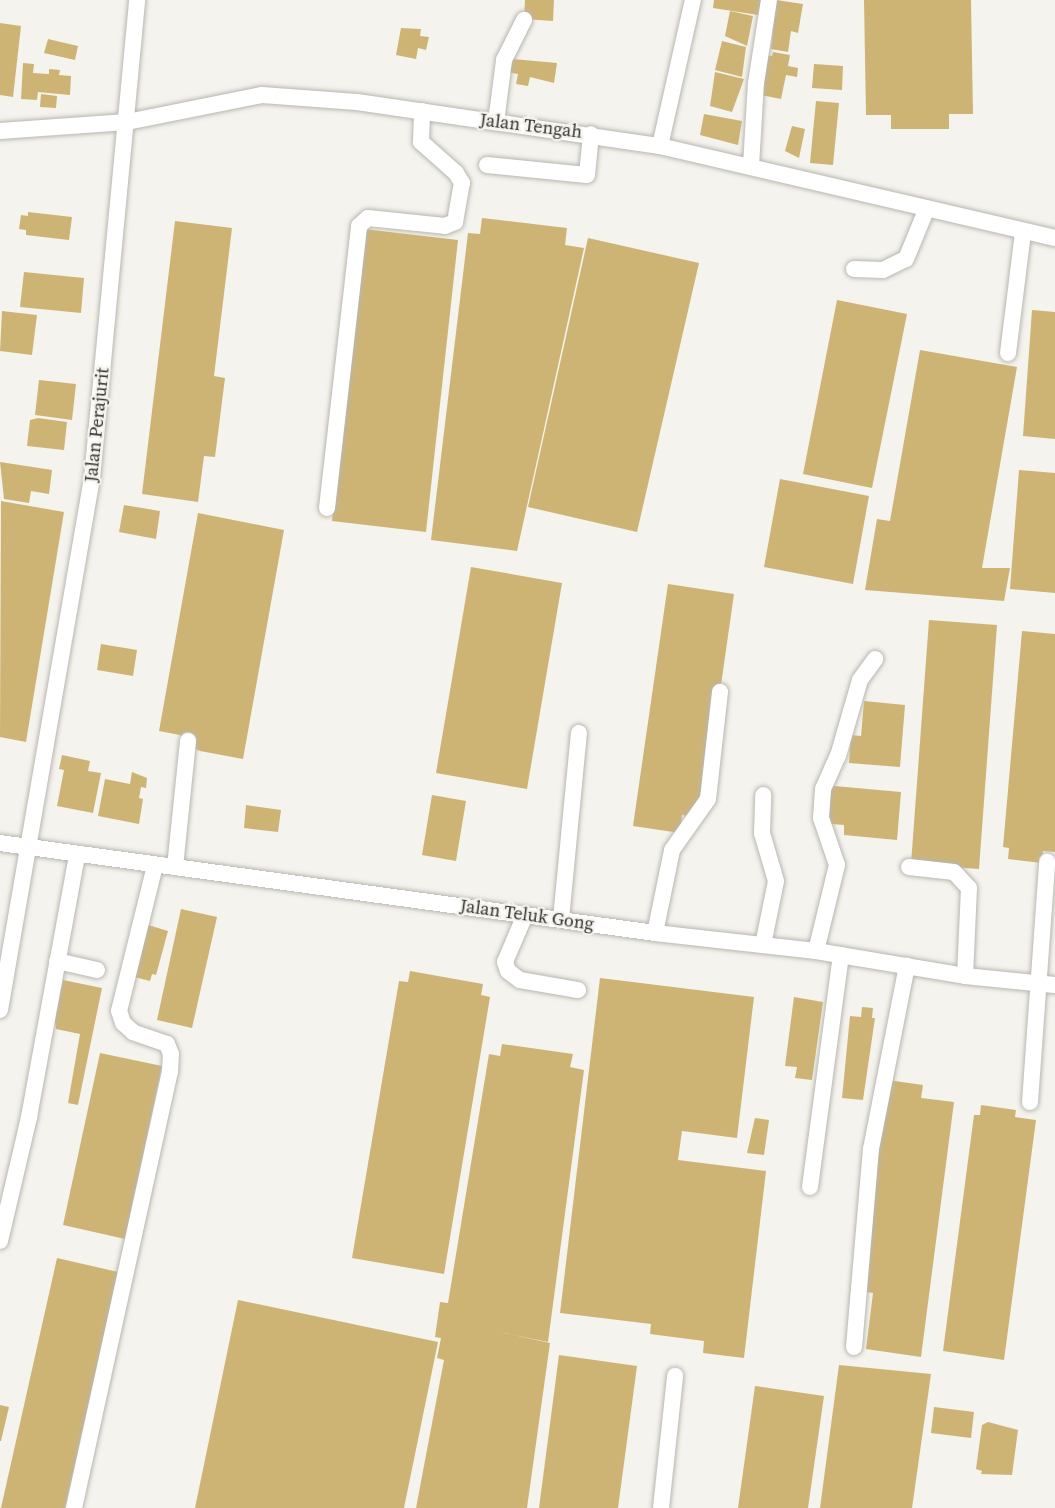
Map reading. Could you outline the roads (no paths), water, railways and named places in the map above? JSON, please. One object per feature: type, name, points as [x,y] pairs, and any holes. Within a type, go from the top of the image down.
[{"type":"street","name":"Jalan Perajurit","points":[[0,1010],[96,448],[138,0]]},
{"type":"street","points":[[660,146],[693,0]]},
{"type":"street","points":[[751,166],[756,83],[769,0]]},
{"type":"street","points":[[496,122],[504,60],[524,20]]},
{"type":"street","name":"Jalan Tengah","points":[[0,131],[127,122],[262,95],[422,111],[591,134],[660,146],[927,208],[1023,233],[1055,238]]},
{"type":"street","points":[[327,508],[359,226],[368,218],[445,226],[455,222],[462,183],[456,173],[421,142],[422,111]]},
{"type":"street","points":[[487,165],[587,175],[591,134]]},
{"type":"street","points":[[854,268],[883,270],[906,259],[927,208]]},
{"type":"street","points":[[1008,353],[1023,233]]},
{"type":"street","points":[[816,951],[837,865],[821,818],[823,789],[838,756],[860,680],[875,659]]},
{"type":"street","points":[[655,933],[672,850],[708,799],[720,692]]},
{"type":"street","points":[[561,919],[579,733]]},
{"type":"street","points":[[175,867],[188,741]]},
{"type":"street","points":[[763,795],[762,833],[776,881],[763,945]]},
{"type":"street","name":"Jalan Teluk Gong","points":[[0,843],[655,933],[816,951],[965,976],[1047,983]]},
{"type":"street","points":[[0,1241],[29,1117],[77,855]]},
{"type":"street","points":[[1030,1102],[1047,983],[1047,862]]},
{"type":"street","points":[[74,1508],[170,1072],[171,1054],[167,1044],[126,1027],[119,1011],[155,865]]},
{"type":"street","points":[[909,867],[954,872],[969,888],[965,976]]},
{"type":"street","points":[[525,915],[506,962],[508,971],[520,980],[578,990]]},
{"type":"street","points":[[810,1187],[841,955]]},
{"type":"street","points":[[57,961],[97,970]]},
{"type":"street","points":[[854,1347],[872,1149],[908,965]]},
{"type":"street","points":[[661,1508],[675,1376]]}]
